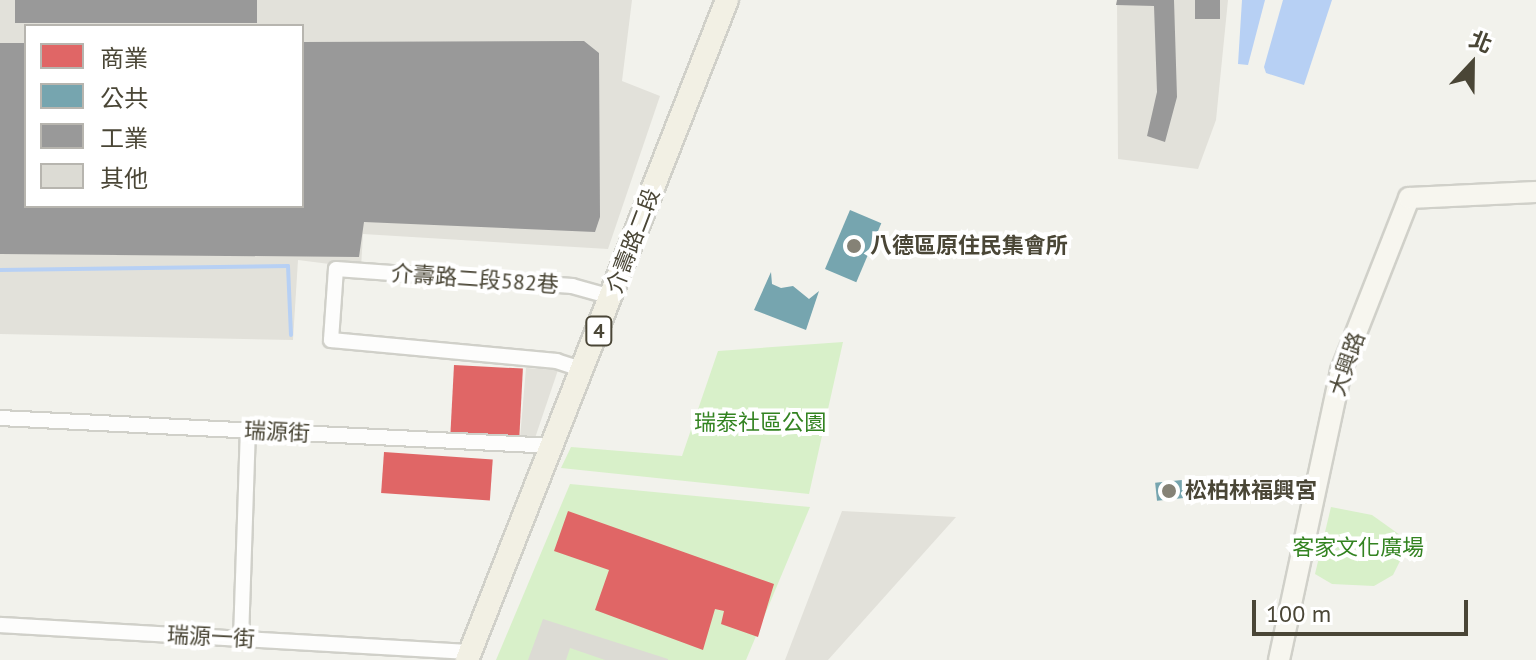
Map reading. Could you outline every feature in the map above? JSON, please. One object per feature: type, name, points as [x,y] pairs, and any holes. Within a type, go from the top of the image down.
[{"type":"main road","name":"介壽路二段","points":[[469,656],[727,0]]},
{"type":"street","name":"大興路","points":[[1279,660],[1341,371],[1409,198],[1536,192]]},
{"type":"street","name":"介壽路二段582巷","points":[[584,370],[557,361],[331,340],[336,269],[572,286],[612,297]]},
{"type":"street","name":"瑞源街","points":[[0,418],[554,446]]},
{"type":"street","points":[[241,639],[248,431]]},
{"type":"street","name":"瑞源一街","points":[[0,625],[469,656]]},
{"type":"shaded area","points":[[0,0],[632,0],[622,81],[660,96],[608,249],[363,234],[361,268],[298,260],[293,340],[0,334]]},
{"type":"shaded area","points":[[1117,0],[1228,0],[1216,120],[1198,169],[1118,159]]},
{"type":"shaded area","points":[[526,368],[558,370],[534,441],[520,438]]},
{"type":"shaded area","points":[[842,511],[956,517],[828,660],[785,660]]},
{"type":"green space","name":"瑞泰社區公園","points":[[843,342],[809,494],[561,468],[571,447],[682,456],[718,351]]},
{"type":"green space","points":[[570,484],[810,507],[746,660],[496,660]]},
{"type":"green space","name":"客家文化廣場","points":[[1331,507],[1372,515],[1400,535],[1404,553],[1393,575],[1374,586],[1332,584],[1315,574]]},
{"type":"water","points":[[1242,0],[1265,0],[1248,65],[1238,64]]},
{"type":"water","points":[[1283,0],[1332,0],[1304,85],[1266,73],[1264,67]]},
{"type":"building: 商業","points":[[454,365],[523,369],[519,437],[450,433]]},
{"type":"building: 商業","points":[[384,452],[493,460],[490,501],[381,493]]},
{"type":"building: 商業","points":[[568,511],[774,584],[758,637],[721,624],[724,611],[715,609],[703,650],[595,610],[609,570],[554,551]]},
{"type":"building: 公共","name":"八德區原住民集會所","points":[[850,210],[881,223],[856,282],[825,269]]},
{"type":"building: 公共","points":[[771,272],[772,284],[781,288],[793,286],[809,299],[819,291],[806,330],[754,310]]},
{"type":"building: 公共","name":"松柏林福興宮","points":[[1182,480],[1184,498],[1157,501],[1155,483]]},
{"type":"building: 工業","points":[[15,0],[257,0],[257,23],[15,23]]},
{"type":"building: 工業","points":[[1117,0],[1174,0],[1177,97],[1165,142],[1147,136],[1157,92],[1154,6],[1116,5]]},
{"type":"building: 工業","points":[[1195,0],[1220,0],[1220,19],[1195,19]]},
{"type":"building: 工業","points":[[584,41],[599,53],[600,217],[595,232],[364,222],[359,257],[0,254],[0,43],[24,43],[24,208],[304,208],[304,42]]},
{"type":"building: 其他","points":[[543,619],[668,660],[605,660],[570,648],[566,660],[528,660]]},
{"type":"waterway","points":[[0,270],[288,266],[291,335]]},
{"type":"place","name":"八德區原住民集會所","points":[[854,246]]},
{"type":"place","name":"松柏林福興宮","points":[[1169,491]]}]
